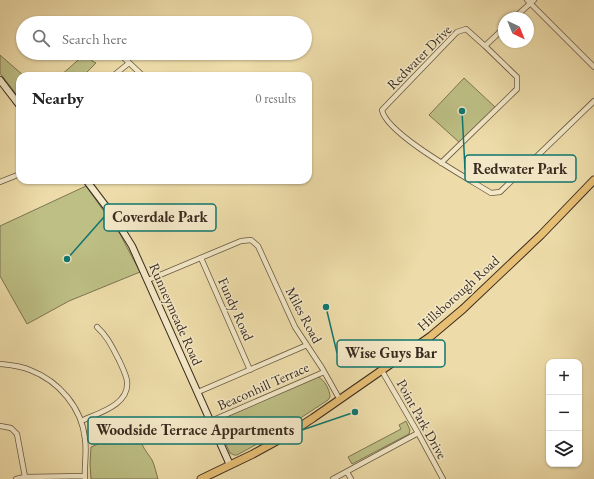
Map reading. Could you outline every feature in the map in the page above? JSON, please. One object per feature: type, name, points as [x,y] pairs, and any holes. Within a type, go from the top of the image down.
[{"type":"main road","name":"Hillsborough Road","points":[[201,479],[284,438],[431,336],[463,309],[541,235],[594,180]]},
{"type":"street","points":[[519,12],[528,2],[534,0]]},
{"type":"street","points":[[528,2],[594,67]]},
{"type":"street","name":"Redwater Drive","points":[[441,163],[517,90],[517,77],[486,46],[466,30],[457,32],[382,110],[383,116],[400,133],[441,163],[491,193],[500,192],[594,101]]},
{"type":"street","points":[[486,46],[498,34]]},
{"type":"street","points":[[126,60],[139,72]]},
{"type":"street","points":[[118,72],[129,63]]},
{"type":"street","points":[[0,80],[16,101]]},
{"type":"street","points":[[0,182],[16,176]]},
{"type":"street","name":"Runneymeade Road","points":[[89,184],[126,235],[148,280],[230,465]]},
{"type":"street","name":"Miles Road","points":[[201,258],[241,241],[251,240],[256,243],[262,252],[295,327],[340,400]]},
{"type":"street","points":[[148,280],[201,258]]},
{"type":"street","name":"Fundy Road","points":[[201,258],[250,370]]},
{"type":"street","points":[[81,421],[116,404],[122,398],[126,389],[127,381],[125,374],[108,338],[97,327]]},
{"type":"street","points":[[198,392],[307,345]]},
{"type":"street","points":[[0,364],[30,370],[48,380],[61,390],[68,398],[81,421],[86,441],[85,478],[25,477],[16,479]]},
{"type":"street","name":"Point Park Drive","points":[[382,371],[443,479]]},
{"type":"street","name":"Beaconhill Terrace","points":[[211,421],[324,372]]},
{"type":"street","points":[[0,426],[11,428],[17,434],[25,477]]},
{"type":"street","points":[[333,479],[418,433]]},
{"type":"street","points":[[347,472],[350,479]]},
{"type":"green space","points":[[0,55],[19,72],[16,72],[16,94],[0,73]]},
{"type":"green space","points":[[78,60],[92,60],[96,63],[87,72],[65,72]]},
{"type":"green space","points":[[464,78],[495,107],[460,143],[429,115]]},
{"type":"green space","points":[[86,186],[120,234],[140,272],[69,301],[27,324],[0,276],[0,226]]},
{"type":"green space","points":[[318,377],[328,388],[330,397],[328,400],[279,432],[237,455],[230,453],[218,427],[222,419],[230,414]]},
{"type":"green space","points":[[406,421],[410,430],[409,434],[352,464],[348,457],[401,429],[399,425]]},
{"type":"green space","points":[[132,431],[134,435],[141,438],[143,447],[153,462],[158,479],[91,479],[91,447]]},
{"type":"place","name":"Redwater Park","points":[[462,111]]},
{"type":"place","name":"Coverdale Park","points":[[67,259]]},
{"type":"place","name":"Wise Guys Bar","points":[[326,307]]},
{"type":"place","name":"Woodside Terrace Appartments","points":[[355,412]]}]
